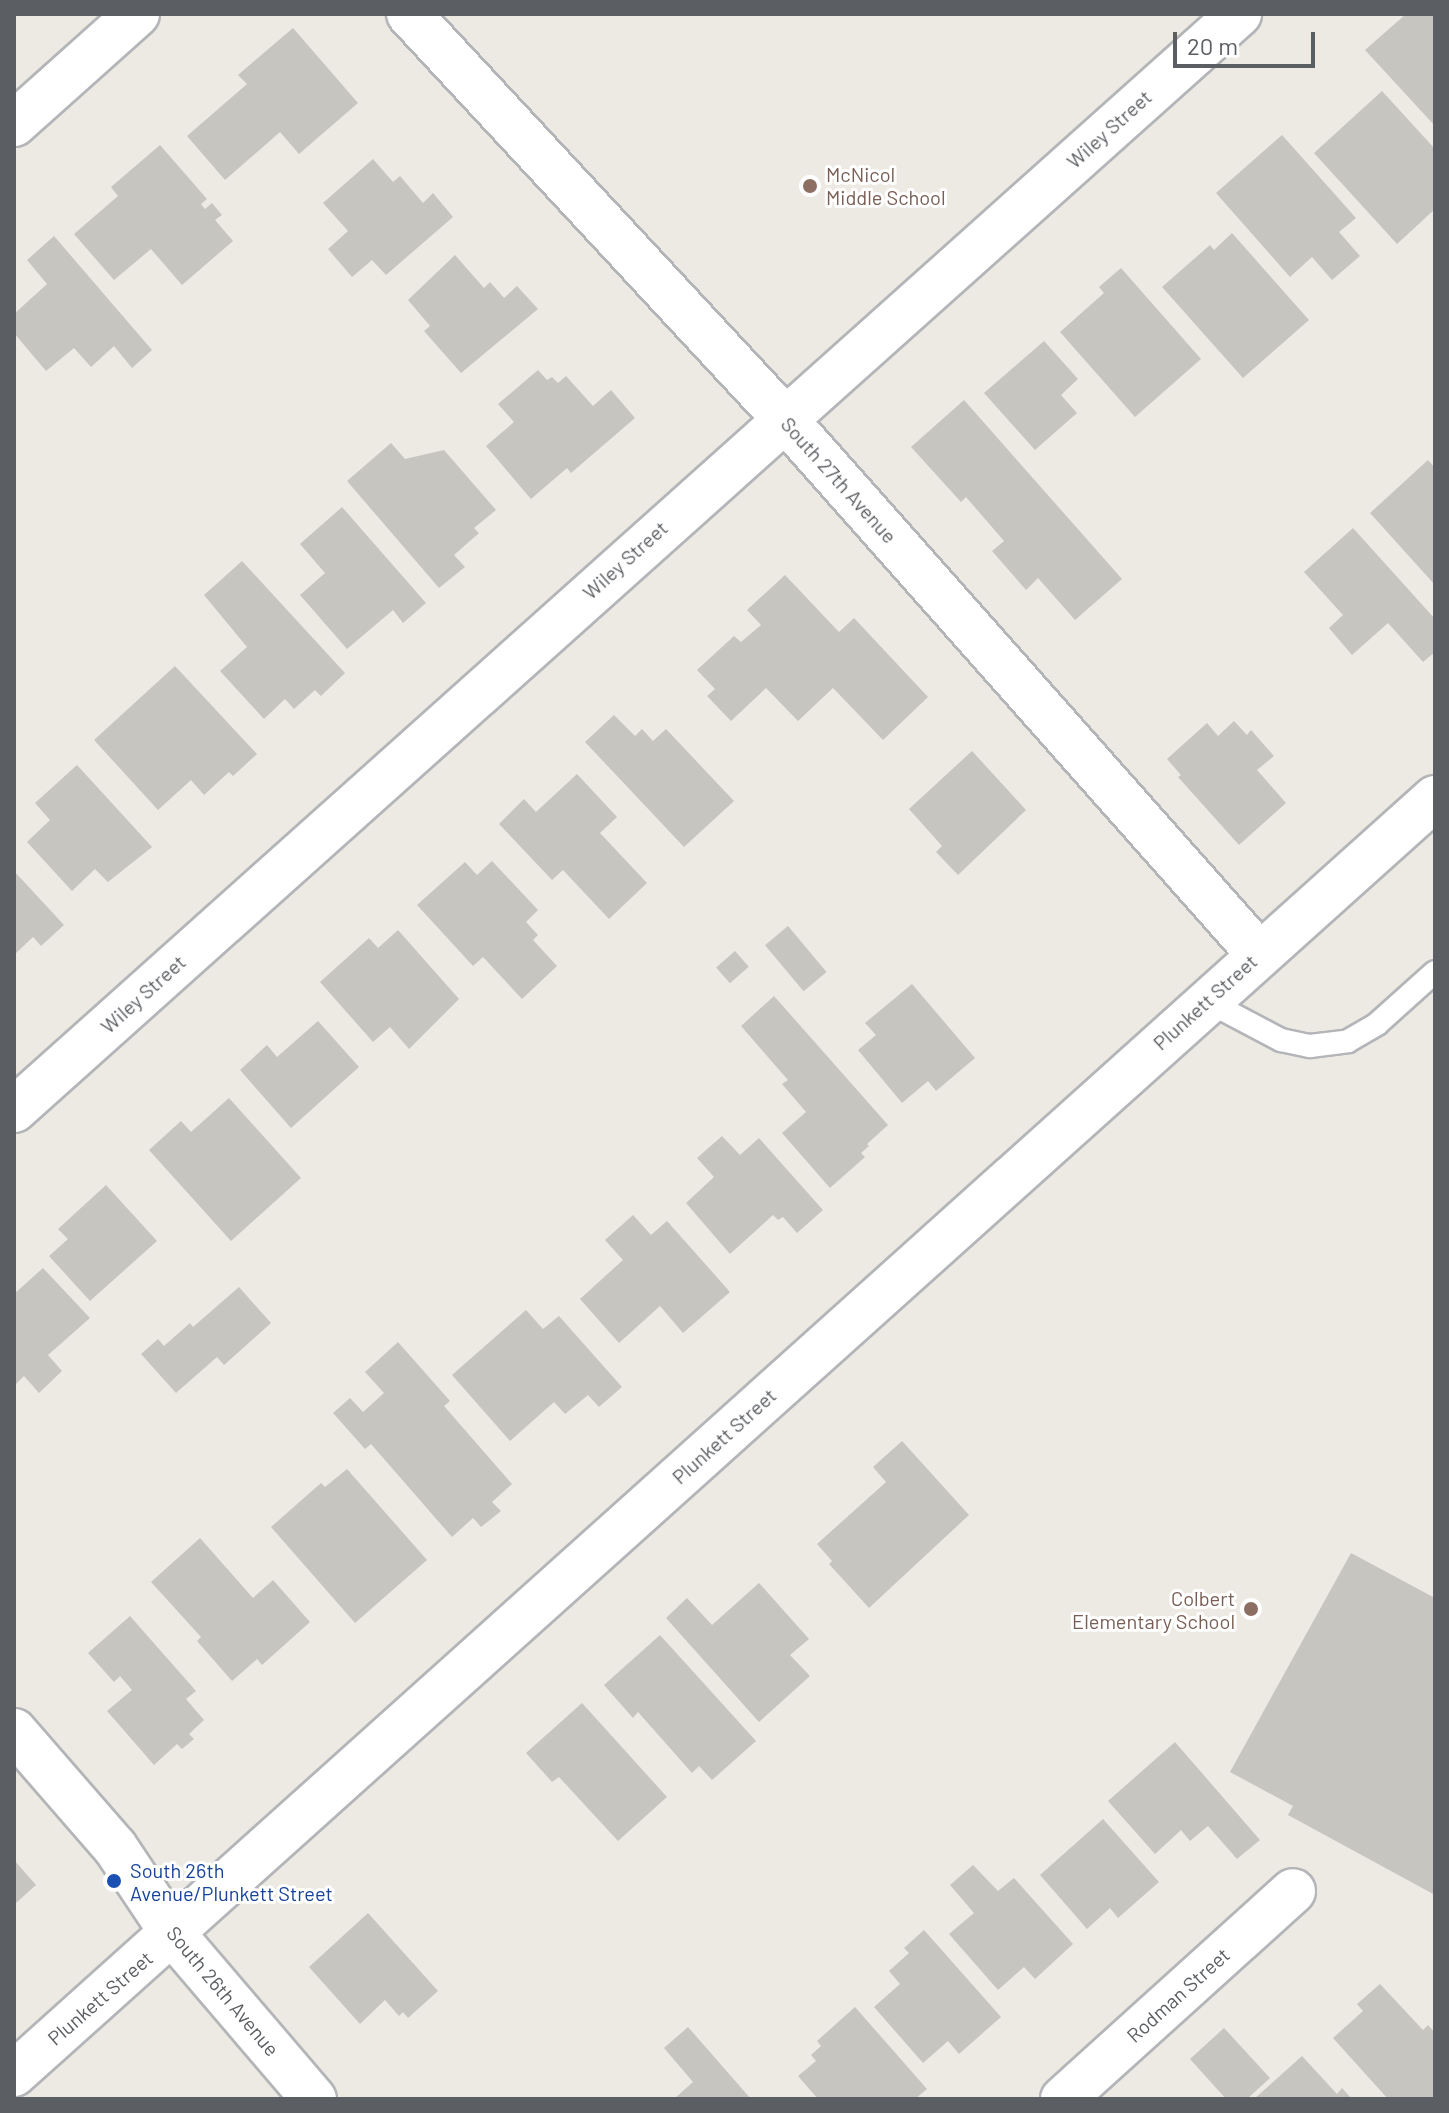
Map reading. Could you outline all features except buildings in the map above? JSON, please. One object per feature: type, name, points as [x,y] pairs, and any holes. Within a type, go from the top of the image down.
[{"type":"street","points":[[14,124],[137,14]]},
{"type":"street","name":"South 27th Avenue","points":[[409,14],[784,418],[1259,954]]},
{"type":"street","name":"Wiley Street","points":[[14,1110],[1239,14]]},
{"type":"street","name":"Plunkett Street","points":[[14,2074],[1435,798]]},
{"type":"street","name":"South 26th Avenue","points":[[14,1731],[115,1847],[173,1934],[314,2099]]},
{"type":"street","name":"Rodman Street","points":[[1063,2099],[1293,1891]]},
{"type":"lane","points":[[1207,1001],[1281,1040],[1310,1046],[1348,1041],[1377,1024],[1435,972]]},
{"type":"place","name":"McNicol Middle School","points":[[810,186]]},
{"type":"place","name":"Colbert Elementary School","points":[[1251,1609]]},
{"type":"place","name":"South 26th Avenue/Plunkett Street","points":[[114,1881]]}]
